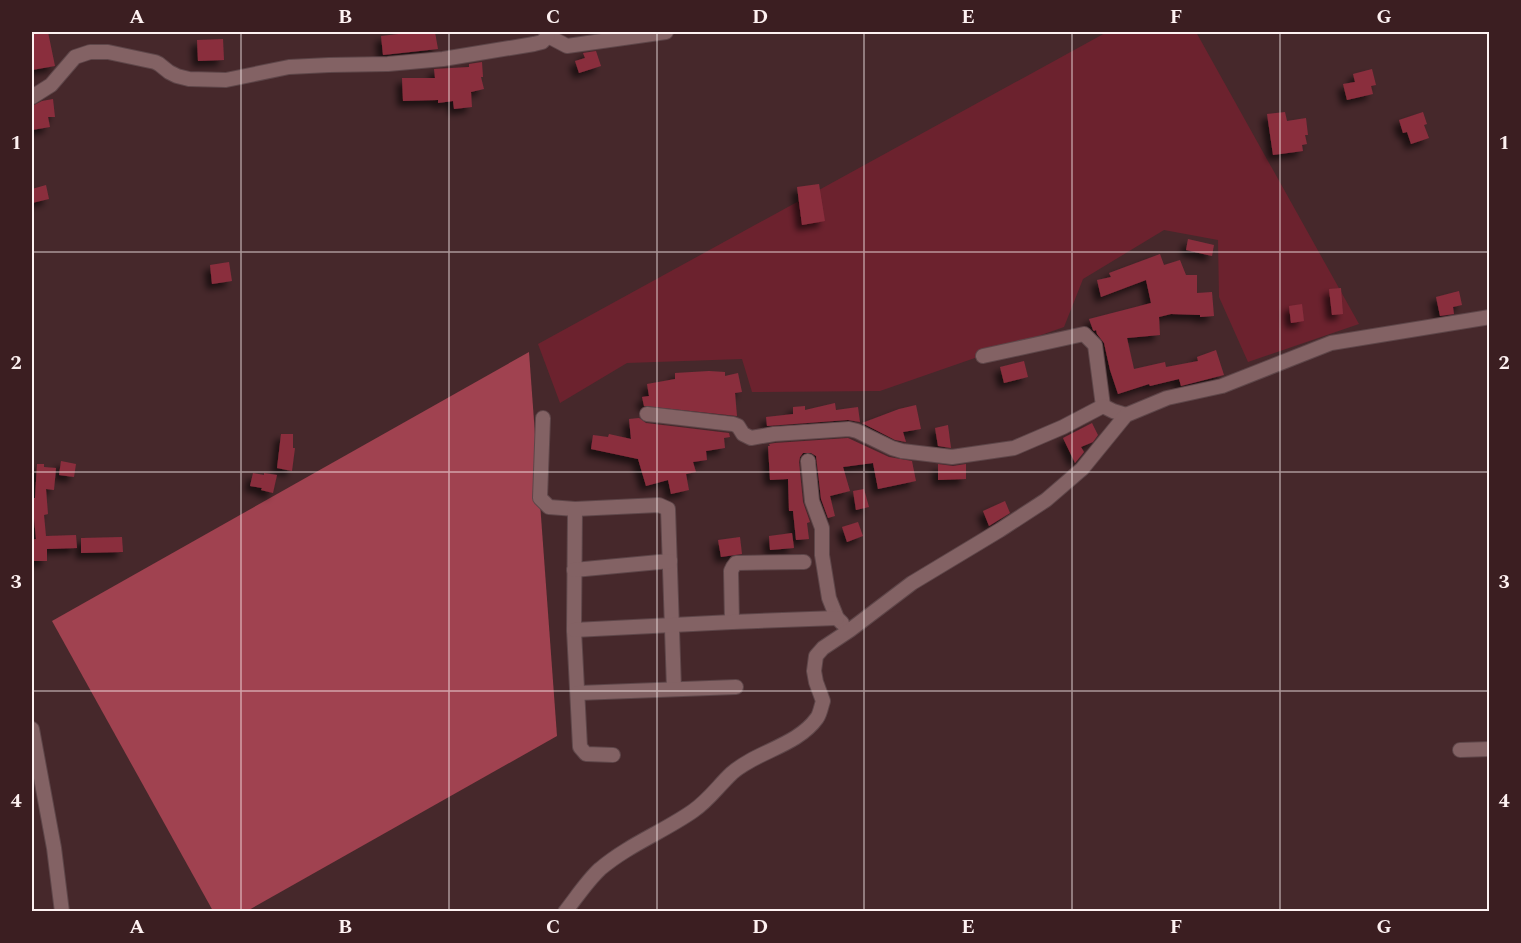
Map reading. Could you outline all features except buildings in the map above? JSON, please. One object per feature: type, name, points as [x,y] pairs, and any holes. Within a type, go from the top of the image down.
[{"type":"street","points":[[32,97],[51,85],[75,57],[90,52],[108,52],[159,63],[169,72],[189,79],[226,80],[289,67],[388,64],[443,59],[534,44],[542,42],[548,34],[567,46],[666,32]]},
{"type":"street","points":[[565,912],[599,871],[615,858],[694,811],[711,797],[732,773],[751,759],[806,730],[818,717],[823,701],[814,670],[816,656],[823,648],[912,583],[1046,500],[1082,469],[1126,415],[1167,398],[1222,386],[1331,343],[1490,317]]},
{"type":"street","points":[[983,356],[1084,334],[1095,345],[1103,406]]},
{"type":"street","points":[[1103,406],[1126,415]]},
{"type":"street","points":[[647,414],[733,424],[751,438],[774,434],[849,429],[902,451],[952,457],[1014,448],[1063,427],[1103,406]]},
{"type":"street","points":[[543,418],[540,498],[549,507],[574,509],[659,505],[668,509],[674,689]]},
{"type":"street","points":[[808,461],[813,501],[822,528],[822,555],[829,598],[837,618],[850,630]]},
{"type":"street","points":[[574,509],[574,630],[580,747],[586,754],[613,755]]},
{"type":"street","points":[[574,570],[670,561]]},
{"type":"street","points":[[732,621],[731,571],[736,563],[804,562]]},
{"type":"street","points":[[574,630],[837,618]]},
{"type":"street","points":[[578,693],[736,687]]},
{"type":"street","points":[[32,729],[54,848],[62,912]]},
{"type":"street","points":[[1460,750],[1490,749]]},
{"type":"shaded area","points":[[1107,32],[1196,32],[1359,324],[1248,362],[1219,297],[1218,240],[1164,230],[1083,279],[1064,327],[880,391],[752,392],[742,359],[627,363],[560,403],[538,344]]},
{"type":"shaded area","points":[[529,352],[557,736],[247,911],[213,911],[52,621]]}]
